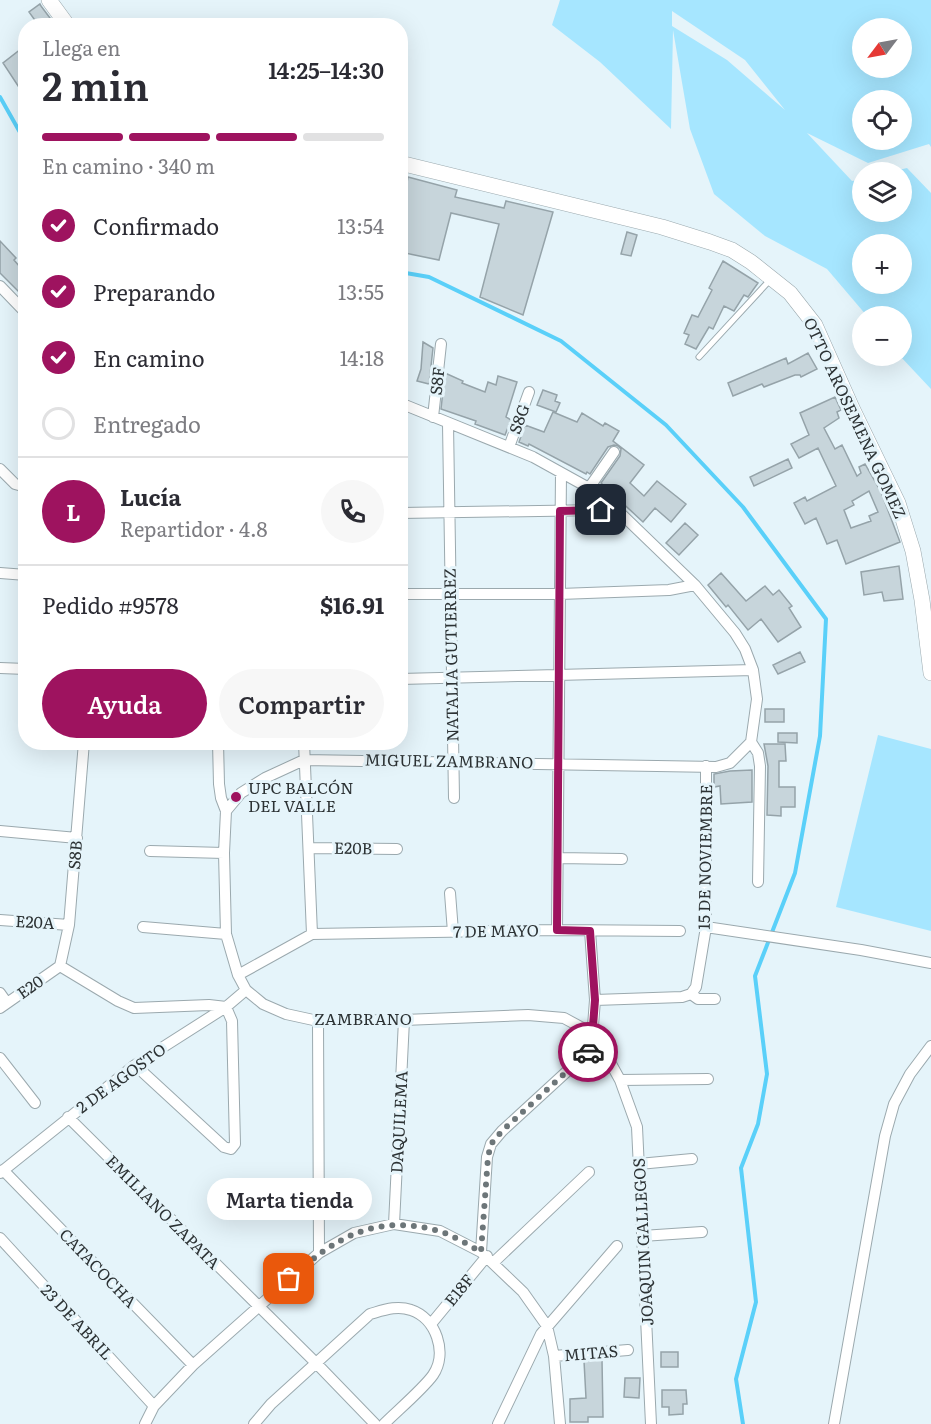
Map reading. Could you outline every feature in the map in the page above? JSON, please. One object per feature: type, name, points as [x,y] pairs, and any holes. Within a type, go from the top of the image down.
[{"type":"street","points":[[49,0],[62,18]]},
{"type":"street","name":"OTTO AROSEMENA GOMEZ","points":[[408,164],[662,227],[732,250],[751,261],[789,293],[815,326],[898,503],[913,551],[922,600],[931,674]]},
{"type":"street","points":[[0,286],[18,305]]},
{"type":"street","name":"S8F","points":[[433,417],[441,344]]},
{"type":"street","name":"S8G","points":[[509,447],[529,392]]},
{"type":"street","points":[[408,409],[509,447],[589,488],[612,505],[694,585],[735,633],[745,649],[753,670],[757,699],[751,742],[758,753],[760,766],[758,882]]},
{"type":"street","name":"NATALIA GUTIERREZ","points":[[448,424],[454,798]]},
{"type":"street","points":[[589,488],[614,452]]},
{"type":"street","points":[[0,469],[18,485]]},
{"type":"street","points":[[557,930],[561,473]]},
{"type":"street","points":[[408,513],[601,510],[612,505]]},
{"type":"street","points":[[0,573],[18,574]]},
{"type":"street","points":[[408,594],[560,594],[669,590],[694,585]]},
{"type":"street","points":[[0,668],[18,669]]},
{"type":"street","points":[[408,679],[753,670]]},
{"type":"street","name":"MIGUEL ZAMBRANO","points":[[226,811],[242,793],[265,778],[304,760],[716,767],[730,763],[751,742]]},
{"type":"street","name":"S8B","points":[[60,966],[69,924],[83,750]]},
{"type":"street","name":"ZAMBRANO","points":[[218,750],[219,784],[226,811],[224,853],[226,934],[238,975],[246,990],[263,1004],[318,1021],[528,1015],[564,1018],[588,1031],[599,1042],[612,1064]]},
{"type":"street","points":[[238,975],[312,934],[304,750]]},
{"type":"street","name":"15 DE NOVIEMBRE","points":[[691,994],[696,987],[706,927],[706,766]]},
{"type":"street","points":[[0,831],[77,838]]},
{"type":"street","name":"E20B","points":[[309,848],[397,849]]},
{"type":"street","points":[[150,851],[224,853]]},
{"type":"street","points":[[558,858],[622,859]]},
{"type":"street","points":[[450,893],[453,932]]},
{"type":"street","name":"E20A","points":[[0,920],[69,924]]},
{"type":"street","points":[[143,927],[226,934]]},
{"type":"street","points":[[706,927],[931,963]]},
{"type":"street","name":"7 DE MAYO","points":[[312,934],[557,930],[680,931]]},
{"type":"street","points":[[588,1031],[593,1026],[595,1000],[590,931]]},
{"type":"street","points":[[60,966],[118,1001],[134,1008],[209,1005],[226,1008],[232,1021],[235,1144],[231,1149],[224,1147],[135,1065]]},
{"type":"street","name":"E20","points":[[4,1006],[60,966]]},
{"type":"street","name":"2 DE AGOSTO","points":[[2,1172],[135,1065],[226,1008],[246,990]]},
{"type":"street","points":[[0,993],[4,1006]]},
{"type":"street","points":[[595,1000],[682,997],[691,994],[698,999],[715,999]]},
{"type":"street","name":"DAQUILEMA","points":[[394,1224],[404,1020]]},
{"type":"street","points":[[318,1021],[319,1253]]},
{"type":"street","points":[[487,1257],[488,1157],[491,1144],[502,1131],[599,1042]]},
{"type":"street","points":[[834,1424],[885,1136],[894,1104],[910,1074],[931,1046]]},
{"type":"street","points":[[0,1058],[35,1103]]},
{"type":"street","name":"JOAQUIN GALLEGOS","points":[[612,1064],[637,1127],[651,1424]]},
{"type":"street","points":[[620,1080],[708,1079]]},
{"type":"street","name":"EMILIANO ZAPATA","points":[[68,1117],[375,1424]]},
{"type":"street","points":[[639,1164],[692,1159]]},
{"type":"street","name":"CATACOCHA","points":[[2,1172],[193,1365]]},
{"type":"street","name":"E18F","points":[[432,1324],[487,1257],[589,1172]]},
{"type":"street","points":[[146,1424],[154,1406],[193,1365],[319,1253],[354,1233],[394,1224],[440,1231],[487,1257],[523,1292],[547,1326],[554,1356],[560,1424]]},
{"type":"street","points":[[642,1236],[702,1232]]},
{"type":"street","name":"23 DE ABRIL","points":[[0,1238],[154,1406]]},
{"type":"street","points":[[498,1424],[541,1334],[617,1246]]},
{"type":"street","points":[[254,1424],[271,1404],[370,1314],[392,1308],[412,1310],[432,1324],[438,1339],[439,1357],[434,1374],[384,1424]]},
{"type":"street","name":"MITAS","points":[[554,1356],[628,1350]]},
{"type":"lane","points":[[699,357],[771,278]]},
{"type":"shaded area","points":[[560,0],[931,0],[931,147],[929,144],[912,149],[912,90],[852,90],[852,150],[910,150],[866,162],[807,133],[852,181],[852,222],[912,222],[912,173],[931,193],[931,389],[909,366],[912,366],[912,306],[858,306],[827,269],[765,236],[714,194],[690,129],[673,30],[671,129],[600,62],[552,25]],"holes":[[[672,11],[745,60],[785,110],[727,60],[672,26]]]},
{"type":"shaded area","points":[[878,735],[931,749],[931,931],[836,907]]},
{"type":"building","points":[[40,4],[50,18],[33,18],[29,12]]},
{"type":"building","points":[[18,51],[18,86],[3,63]]},
{"type":"building","points":[[408,177],[457,190],[455,197],[504,208],[506,201],[553,212],[523,315],[480,297],[499,224],[451,213],[439,260],[408,254]]},
{"type":"building","points":[[627,232],[637,235],[631,256],[621,254]]},
{"type":"building","points":[[0,241],[16,258],[14,260],[18,265],[18,291],[0,273]]},
{"type":"building","points":[[723,261],[758,283],[748,297],[744,295],[734,311],[724,306],[713,329],[709,327],[696,349],[685,344],[689,335],[684,333],[692,315],[698,317]]},
{"type":"building","points":[[423,342],[433,348],[429,384],[417,381],[421,369]]},
{"type":"building","points":[[808,353],[817,369],[801,377],[795,375],[764,387],[762,384],[733,396],[728,383],[786,358],[788,364]]},
{"type":"building","points":[[445,373],[485,392],[488,382],[496,385],[498,376],[517,382],[506,417],[511,420],[505,435],[475,424],[476,421],[441,409]]},
{"type":"building","points":[[543,390],[557,395],[555,401],[560,403],[556,412],[537,405]]},
{"type":"building","points":[[835,397],[841,410],[837,412],[839,418],[824,428],[835,449],[842,445],[857,476],[861,473],[859,467],[865,464],[881,492],[900,542],[846,564],[837,540],[827,544],[816,518],[805,524],[794,503],[805,497],[807,501],[836,486],[818,448],[799,458],[791,444],[809,435],[800,413]],"holes":[[[869,491],[878,512],[869,516],[871,521],[851,528],[844,510],[854,505],[852,501]]]},
{"type":"building","points":[[553,412],[577,422],[582,413],[603,426],[605,423],[619,431],[613,441],[644,465],[630,483],[644,496],[657,481],[686,504],[671,522],[655,508],[643,522],[601,483],[620,456],[621,449],[618,446],[608,447],[590,474],[587,472],[586,474],[529,444],[528,446],[519,442],[525,425],[544,432]]},
{"type":"building","points":[[788,459],[792,468],[754,486],[750,477]]},
{"type":"building","points":[[685,523],[698,535],[679,555],[666,543]]},
{"type":"building","points":[[899,566],[903,599],[884,601],[882,592],[864,595],[861,572]]},
{"type":"building","points":[[721,573],[746,601],[765,586],[773,595],[779,590],[792,606],[789,608],[801,627],[778,642],[761,619],[748,630],[708,585]]},
{"type":"building","points":[[800,652],[805,662],[778,674],[773,665]]},
{"type":"building","points":[[765,709],[784,709],[784,722],[765,722]]},
{"type":"building","points":[[778,733],[797,733],[797,743],[778,742]]},
{"type":"building","points":[[764,744],[785,744],[786,761],[779,761],[779,787],[795,787],[795,807],[781,807],[781,816],[767,815],[768,766]]},
{"type":"building","points":[[752,770],[752,802],[721,804],[720,786],[714,787],[714,774]]},
{"type":"building","points":[[661,1352],[678,1352],[678,1367],[661,1367]]},
{"type":"building","points":[[602,1360],[603,1417],[588,1417],[588,1422],[570,1422],[570,1399],[586,1398],[584,1361]]},
{"type":"building","points":[[625,1378],[640,1378],[639,1398],[624,1397]]},
{"type":"building","points":[[662,1390],[686,1390],[687,1404],[683,1404],[683,1414],[669,1415],[669,1407],[662,1407]]},
{"type":"waterway","points":[[0,97],[18,129]]},
{"type":"waterway","points":[[408,273],[429,277],[561,341],[666,425],[743,507],[826,619],[820,736],[795,873],[755,976],[767,1074],[758,1124],[741,1168],[756,1302],[736,1379],[743,1424]]},
{"type":"way so far","points":[[289,1279],[319,1253],[354,1233],[394,1224],[440,1231],[481,1252],[491,1144],[502,1131],[588,1052]]},
{"type":"place","name":"UPC BALCÓN DEL VALLE","points":[[236,797]]},
{"type":"place","name":"Marta tienda","points":[[289,1279]]},
{"type":"route","points":[[588,1052],[599,1042],[588,1031],[595,1019],[590,931],[557,930],[560,511],[601,510]]}]
